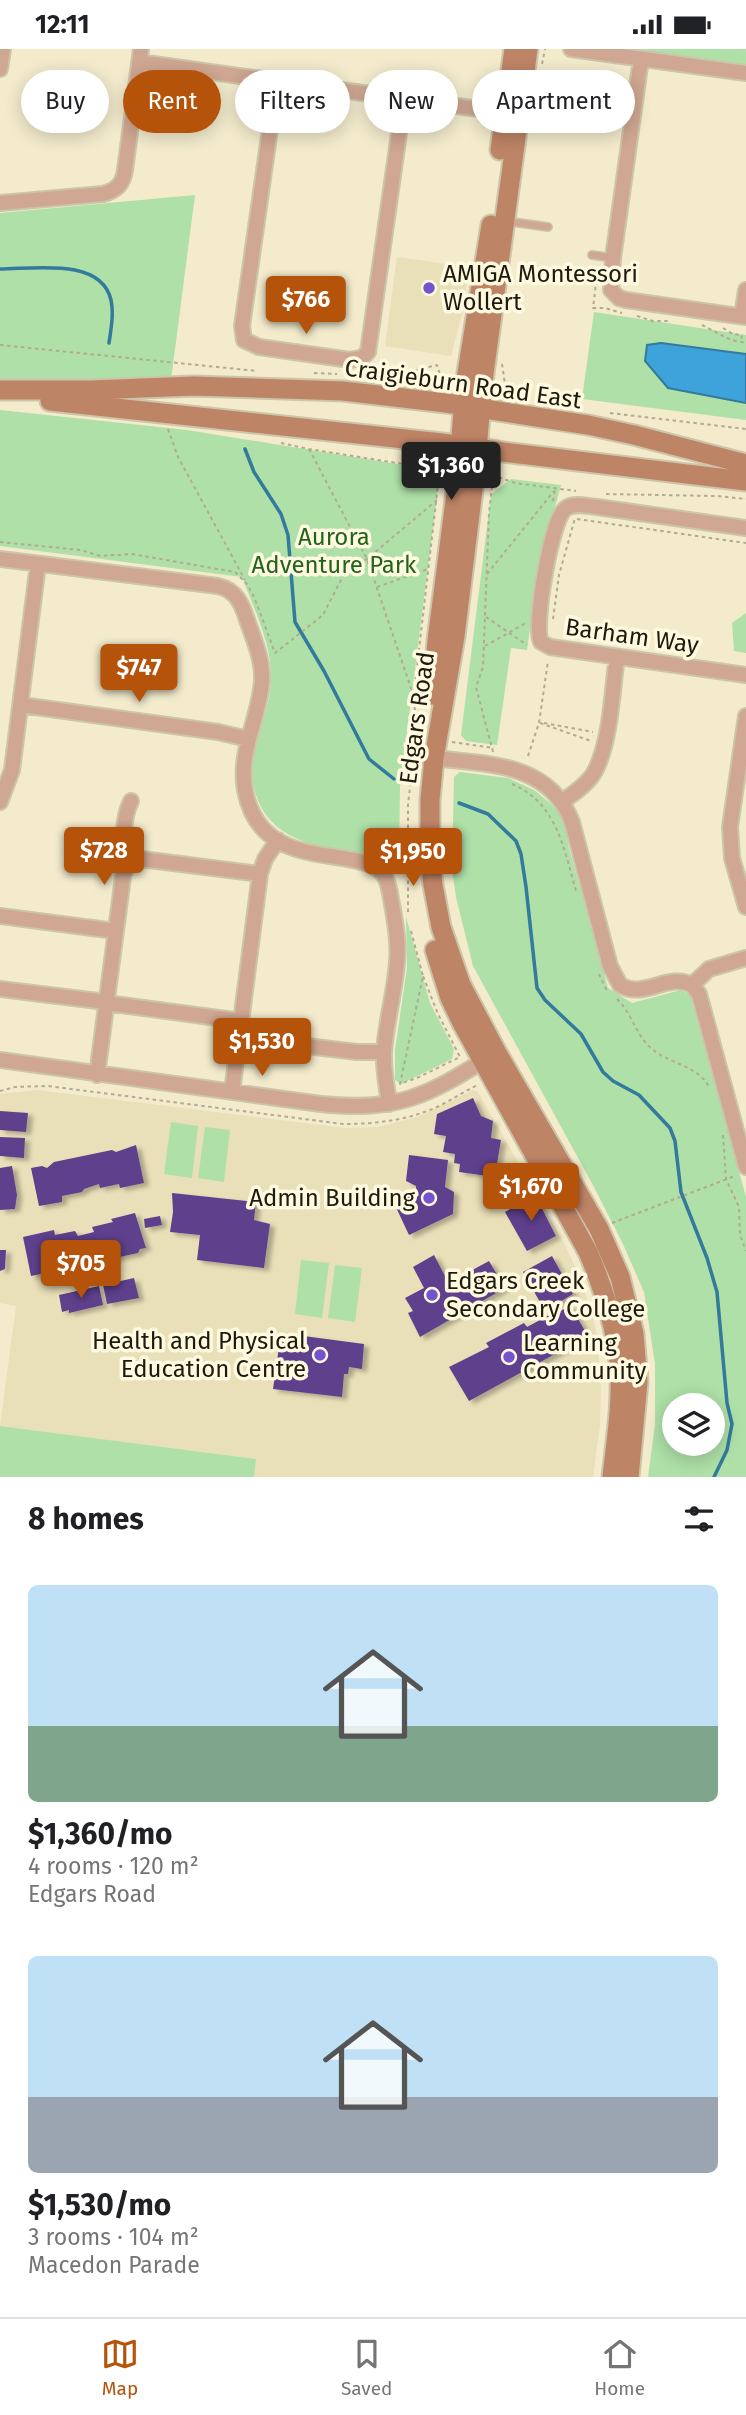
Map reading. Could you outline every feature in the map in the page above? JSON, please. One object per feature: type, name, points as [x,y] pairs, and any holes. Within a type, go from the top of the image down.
[{"type":"main road","name":"Edgars Road","points":[[513,70],[514,49]]},
{"type":"main road","name":"Edgars Road","points":[[523,70],[528,49]]},
{"type":"main road","name":"Edgars Road","points":[[508,133],[490,234],[469,448],[458,472],[455,636],[421,818],[421,850],[432,940],[450,998],[599,1229],[620,1277],[634,1334],[638,1383],[629,1477]]},
{"type":"main road","name":"Edgars Road","points":[[471,407],[505,221],[511,133]]},
{"type":"main road","name":"Craigieburn Road East","points":[[0,392],[194,386],[355,393],[471,407],[634,435],[746,464]]},
{"type":"main road","name":"Craigieburn Road East","points":[[0,392],[746,481]]},
{"type":"main road","name":"Edgars Road","points":[[490,1057],[602,1285],[619,1363],[620,1399],[612,1477]]},
{"type":"street","points":[[0,69],[3,49]]},
{"type":"street","points":[[571,49],[746,73]]},
{"type":"street","points":[[0,203],[103,194],[117,188],[124,178],[140,55],[235,73]]},
{"type":"street","points":[[641,59],[610,287],[618,298],[744,316],[746,289]]},
{"type":"street","points":[[269,133],[242,331],[247,343],[259,348],[350,360],[362,358],[368,352],[399,133]]},
{"type":"street","points":[[577,505],[746,528]]},
{"type":"street","name":"Barham Way","points":[[577,505],[564,510],[559,520],[542,587],[539,638],[550,647],[746,675]]},
{"type":"street","points":[[0,559],[229,589],[243,609],[261,666],[260,694],[248,739],[243,774],[248,801],[261,824],[278,840],[304,853],[369,863],[377,867],[387,881],[398,953],[384,1052],[389,1104]]},
{"type":"street","points":[[0,802],[20,705],[38,564]]},
{"type":"street","points":[[562,802],[579,789],[597,768],[606,732],[617,657]]},
{"type":"street","points":[[20,705],[231,734],[248,739]]},
{"type":"street","points":[[746,716],[730,827],[730,844],[746,907]]},
{"type":"street","points":[[432,752],[524,772],[546,786],[562,802],[572,822],[616,981],[626,988],[641,990],[680,980],[692,985],[699,994],[741,1171]]},
{"type":"street","points":[[130,864],[124,842],[131,801]]},
{"type":"street","points":[[232,1091],[260,874],[265,859],[278,840]]},
{"type":"street","points":[[97,1075],[122,877],[130,864],[144,860],[260,874]]},
{"type":"street","points":[[0,916],[115,932]]},
{"type":"street","points":[[692,985],[709,969],[746,958]]},
{"type":"street","points":[[0,989],[241,1021]]},
{"type":"street","points":[[239,1038],[356,1052],[384,1052]]},
{"type":"street","points":[[0,1060],[97,1075],[354,1107],[389,1104],[413,1098],[490,1057]]},
{"type":"street","points":[[0,1070],[41,1067]]},
{"type":"lane","points":[[505,221],[548,227]]},
{"type":"lane","points":[[592,255],[613,258]]},
{"type":"path","points":[[741,342],[746,343]]},
{"type":"path","points":[[506,391],[522,400]]},
{"type":"path","points":[[600,411],[746,429]]},
{"type":"path","points":[[167,423],[178,457],[247,584],[264,619],[275,653],[323,615],[351,566],[367,559],[438,499],[458,472]]},
{"type":"path","points":[[278,442],[458,472],[493,475],[515,483],[555,489],[577,505],[746,543]]},
{"type":"path","points":[[309,449],[367,559],[414,694]]},
{"type":"path","points":[[486,574],[555,489]]},
{"type":"path","points":[[604,494],[746,499]]},
{"type":"path","points":[[408,913],[408,805],[416,738],[414,694],[438,499]]},
{"type":"path","points":[[553,623],[559,575],[577,505]]},
{"type":"path","points":[[0,542],[81,550],[100,557],[132,554],[229,570],[240,575],[247,584]]},
{"type":"path","points":[[376,588],[428,569]]},
{"type":"path","points":[[485,616],[528,646]]},
{"type":"path","points":[[528,756],[539,723],[548,660],[541,659]]},
{"type":"path","points":[[539,723],[593,732]]},
{"type":"path","points":[[539,723],[592,742]]},
{"type":"path","points":[[432,752],[494,748]]},
{"type":"path","points":[[409,926],[424,976],[460,1057],[400,1084],[424,976]]},
{"type":"path","points":[[624,1217],[719,1182],[741,1171]]},
{"type":"shaded area","name":"AMIGA Montessori Wollert","points":[[397,257],[469,267],[463,310],[451,356],[385,346]]},
{"type":"shaded area","points":[[37,1090],[344,1128],[378,1127],[420,1116],[473,1090],[478,1092],[565,1245],[582,1282],[590,1308],[597,1334],[601,1384],[600,1425],[593,1477],[254,1477],[256,1459],[0,1426],[16,1306],[0,1303],[0,1094]]},
{"type":"green space","points":[[604,49],[746,49],[746,68]]},
{"type":"green space","points":[[195,195],[171,380],[0,383],[0,213]]},
{"type":"green space","points":[[594,312],[746,335],[746,420],[582,399]]},
{"type":"green space","name":"Aurora Adventure Park","points":[[0,410],[187,430],[422,468],[438,488],[400,787],[399,856],[321,847],[303,841],[286,833],[271,821],[260,805],[253,782],[252,764],[267,706],[271,675],[261,625],[242,577],[0,546]]},
{"type":"green space","points":[[511,479],[561,485],[539,565],[527,650],[511,648],[497,745],[466,741],[461,735],[491,495]]},
{"type":"green space","points":[[746,613],[746,653],[734,651],[732,623]]},
{"type":"green space","points":[[460,772],[508,778],[534,790],[564,819],[569,848],[608,988],[632,1003],[681,990],[690,995],[746,1197],[746,1477],[648,1477],[655,1424],[655,1364],[644,1292],[594,1187],[473,966],[452,869],[454,777]]},
{"type":"green space","points":[[406,917],[430,1003],[454,1049],[452,1059],[401,1084],[395,1080],[395,1050],[407,968]]},
{"type":"green space","points":[[171,1122],[198,1126],[192,1178],[164,1174]]},
{"type":"green space","points":[[205,1127],[230,1130],[224,1182],[198,1178]]},
{"type":"green space","points":[[301,1260],[329,1263],[322,1318],[295,1314]]},
{"type":"green space","points":[[335,1265],[362,1268],[355,1322],[328,1318]]},
{"type":"green space","points":[[0,1426],[256,1459],[254,1477],[0,1477]]},
{"type":"water","points":[[661,343],[746,354],[746,403],[668,388],[645,361],[647,345]]},
{"type":"building","points":[[473,1098],[481,1116],[493,1121],[491,1138],[501,1140],[496,1170],[489,1169],[488,1176],[459,1172],[460,1164],[454,1163],[455,1154],[443,1152],[446,1136],[434,1134],[437,1114]]},
{"type":"building","points":[[0,1111],[28,1113],[26,1132],[0,1130]]},
{"type":"building","points":[[0,1137],[25,1138],[24,1158],[0,1156]]},
{"type":"building","points":[[136,1145],[144,1183],[120,1188],[119,1184],[100,1188],[99,1184],[82,1192],[62,1196],[62,1202],[39,1206],[31,1168],[47,1168],[54,1162],[112,1150],[116,1152]]},
{"type":"building","name":"Admin Building","points":[[409,1155],[448,1160],[445,1187],[454,1192],[453,1214],[409,1235],[394,1203],[416,1193],[416,1186],[406,1181]]},
{"type":"building","points":[[12,1166],[17,1195],[15,1209],[0,1210],[0,1168]]},
{"type":"building","points":[[172,1193],[256,1202],[254,1220],[270,1224],[264,1268],[197,1260],[200,1235],[170,1232]]},
{"type":"building","points":[[535,1195],[556,1236],[527,1251],[505,1212]]},
{"type":"building","points":[[135,1213],[146,1248],[140,1249],[138,1253],[31,1276],[23,1237],[54,1230],[55,1235],[75,1231],[78,1236],[94,1232],[92,1227],[113,1222],[111,1219]]},
{"type":"building","points":[[160,1216],[162,1225],[145,1228],[144,1219]]},
{"type":"building","points":[[0,1250],[6,1250],[5,1269],[0,1271]]},
{"type":"building","points":[[434,1255],[445,1276],[450,1274],[454,1280],[489,1261],[505,1288],[420,1337],[408,1313],[413,1311],[405,1298],[424,1288],[413,1267]]},
{"type":"building","points":[[552,1256],[573,1294],[545,1311],[523,1272]]},
{"type":"building","points":[[134,1278],[139,1298],[107,1304],[103,1285]]},
{"type":"building","points":[[99,1286],[103,1305],[69,1313],[69,1310],[62,1312],[59,1295]]},
{"type":"building","name":"Learning Community","points":[[570,1305],[588,1336],[469,1401],[449,1367],[489,1347],[486,1343],[524,1323],[527,1327]]},
{"type":"building","name":"Health and Physical Education Centre","points":[[281,1333],[364,1344],[362,1369],[349,1367],[348,1374],[344,1374],[342,1397],[273,1389]]},
{"type":"waterway","points":[[0,269],[64,268],[94,277],[105,286],[111,300],[109,343]]},
{"type":"waterway","points":[[245,449],[254,472],[281,514],[288,535],[295,622],[324,671],[369,759],[394,779]]},
{"type":"waterway","points":[[459,803],[488,814],[516,841],[521,854],[526,887],[537,988],[545,1000],[581,1034],[603,1072],[613,1081],[639,1095],[670,1128],[675,1141],[681,1192],[707,1258],[717,1292],[727,1403],[732,1424],[727,1450],[714,1477]]},
{"type":"place","name":"AMIGA Montessori Wollert","points":[[429,288]]},
{"type":"place","name":"Admin Building","points":[[429,1198]]},
{"type":"place","name":"Edgars Creek Secondary College","points":[[432,1295]]},
{"type":"place","name":"Health and Physical Education Centre","points":[[320,1355]]},
{"type":"place","name":"Learning Community","points":[[509,1357]]}]
